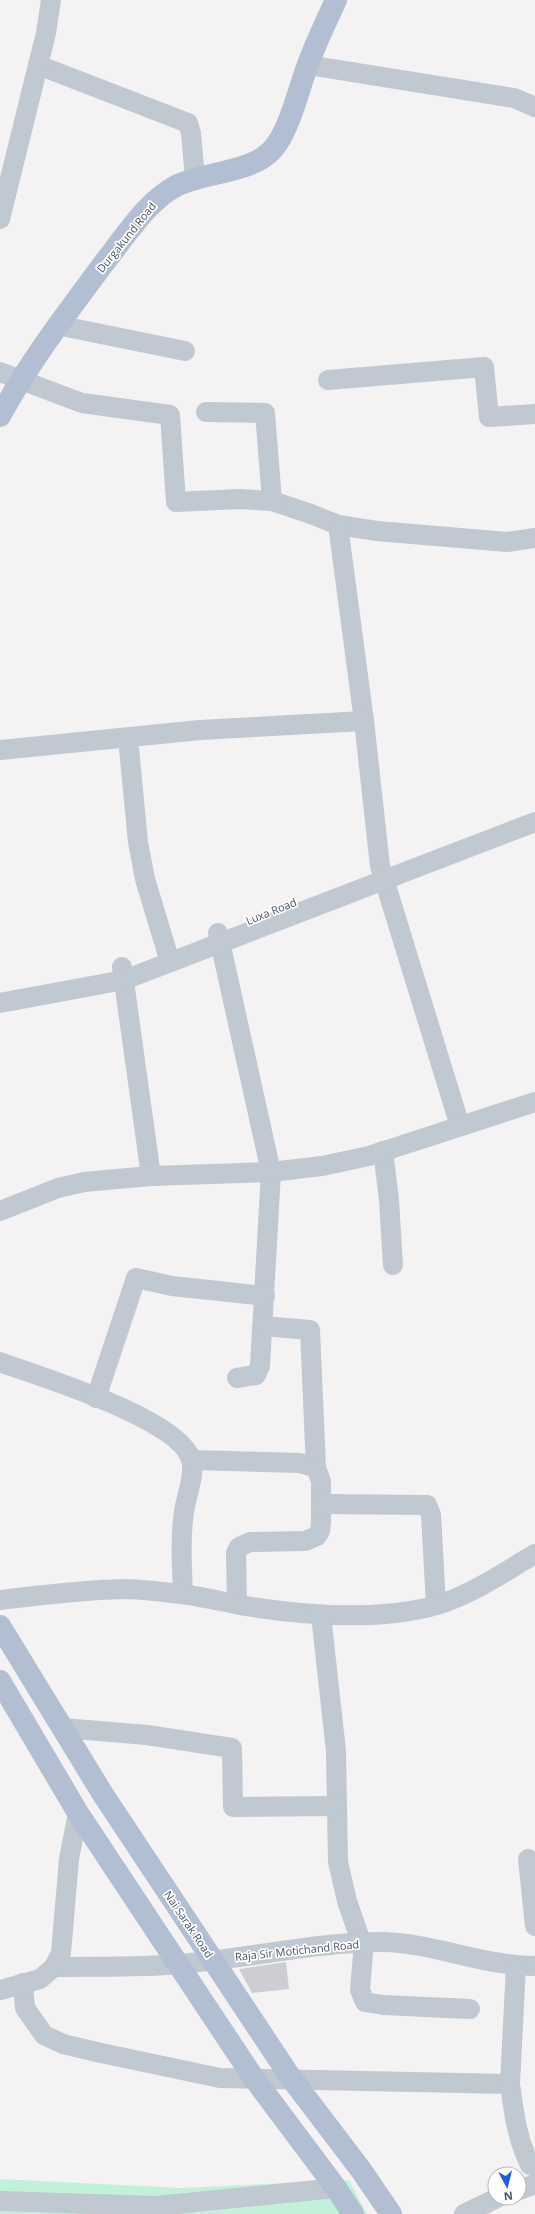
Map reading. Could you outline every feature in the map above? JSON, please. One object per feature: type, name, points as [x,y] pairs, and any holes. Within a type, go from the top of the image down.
[{"type":"main road","name":"Durgakund Road","points":[[0,416],[10,376],[57,325],[127,234],[156,200],[176,186],[253,164],[272,150],[284,129],[308,65],[336,0]]},
{"type":"main road","name":"Nai Sarak Road","points":[[4,1638],[63,1728],[104,1796],[212,1960],[292,2078],[361,2170],[390,2214]]},
{"type":"main road","points":[[0,1681],[78,1813],[178,1964],[253,2077],[336,2188],[353,2214]]},
{"type":"street","points":[[0,219],[38,65],[51,0]]},
{"type":"street","points":[[38,65],[188,123],[191,133],[195,180]]},
{"type":"street","points":[[308,65],[514,98],[535,107]]},
{"type":"street","points":[[57,325],[185,351]]},
{"type":"street","points":[[328,380],[484,368],[489,417],[535,414]]},
{"type":"street","points":[[10,376],[82,403],[170,415],[176,502],[238,499],[272,501],[338,525],[377,531],[507,542],[535,538]]},
{"type":"street","points":[[206,412],[265,413],[272,501]]},
{"type":"street","points":[[338,525],[364,721],[382,873],[460,1126]]},
{"type":"street","points":[[0,750],[200,730],[364,721]]},
{"type":"street","points":[[128,738],[138,842],[145,879],[167,952]]},
{"type":"street","name":"Luxa Road","points":[[0,992],[123,974],[167,952],[219,939],[535,810]]},
{"type":"street","points":[[382,873],[535,822]]},
{"type":"street","points":[[0,1004],[123,974],[219,939],[271,1172],[260,1366],[256,1375],[237,1378]]},
{"type":"street","points":[[123,974],[151,1176]]},
{"type":"street","points":[[0,1211],[58,1188],[84,1182],[151,1176],[271,1172],[322,1166],[368,1156],[535,1102]]},
{"type":"street","points":[[383,1151],[389,1200],[393,1265]]},
{"type":"street","points":[[96,1398],[136,1278],[172,1286],[265,1296]]},
{"type":"street","points":[[237,1604],[236,1553],[239,1547],[250,1542],[305,1541],[312,1539],[320,1531],[322,1481],[316,1468],[310,1330],[263,1326]]},
{"type":"street","points":[[0,1362],[96,1398],[150,1422],[170,1433],[185,1447],[191,1460],[192,1471],[184,1512],[182,1594]]},
{"type":"street","points":[[191,1460],[300,1464],[316,1468]]},
{"type":"street","points":[[321,1504],[426,1505],[431,1515],[436,1605]]},
{"type":"street","points":[[0,1600],[57,1593],[125,1589],[182,1594],[237,1604],[321,1615],[389,1613],[421,1609],[436,1605],[476,1589],[535,1554]]},
{"type":"street","points":[[321,1615],[333,1715],[338,1862],[341,1880],[363,1942],[360,1990],[365,2002],[383,2005],[470,2009]]},
{"type":"street","points":[[63,1728],[147,1735],[232,1748],[233,1807],[337,1806]]},
{"type":"street","points":[[0,1990],[40,1979],[57,1960],[68,1859],[78,1813]]},
{"type":"street","points":[[528,1859],[535,1926]]},
{"type":"street","name":"Raja Sir Motichand Road","points":[[57,1960],[178,1964],[301,1947],[363,1942],[405,1944],[486,1962],[526,1965]]},
{"type":"street","points":[[526,1965],[510,2084],[516,2127],[521,2147],[534,2173],[527,2181]]},
{"type":"street","points":[[23,1983],[25,2008],[34,2023],[44,2035],[63,2044],[220,2078],[253,2077],[429,2083],[510,2084]]},
{"type":"street","points":[[0,2201],[156,2206],[336,2188]]},
{"type":"street","points":[[464,2214],[487,2203]]},
{"type":"green space","points":[[0,2179],[181,2188],[349,2180],[367,2214],[0,2214]]},
{"type":"building","points":[[286,1962],[289,1989],[252,1993],[239,1969]]}]
